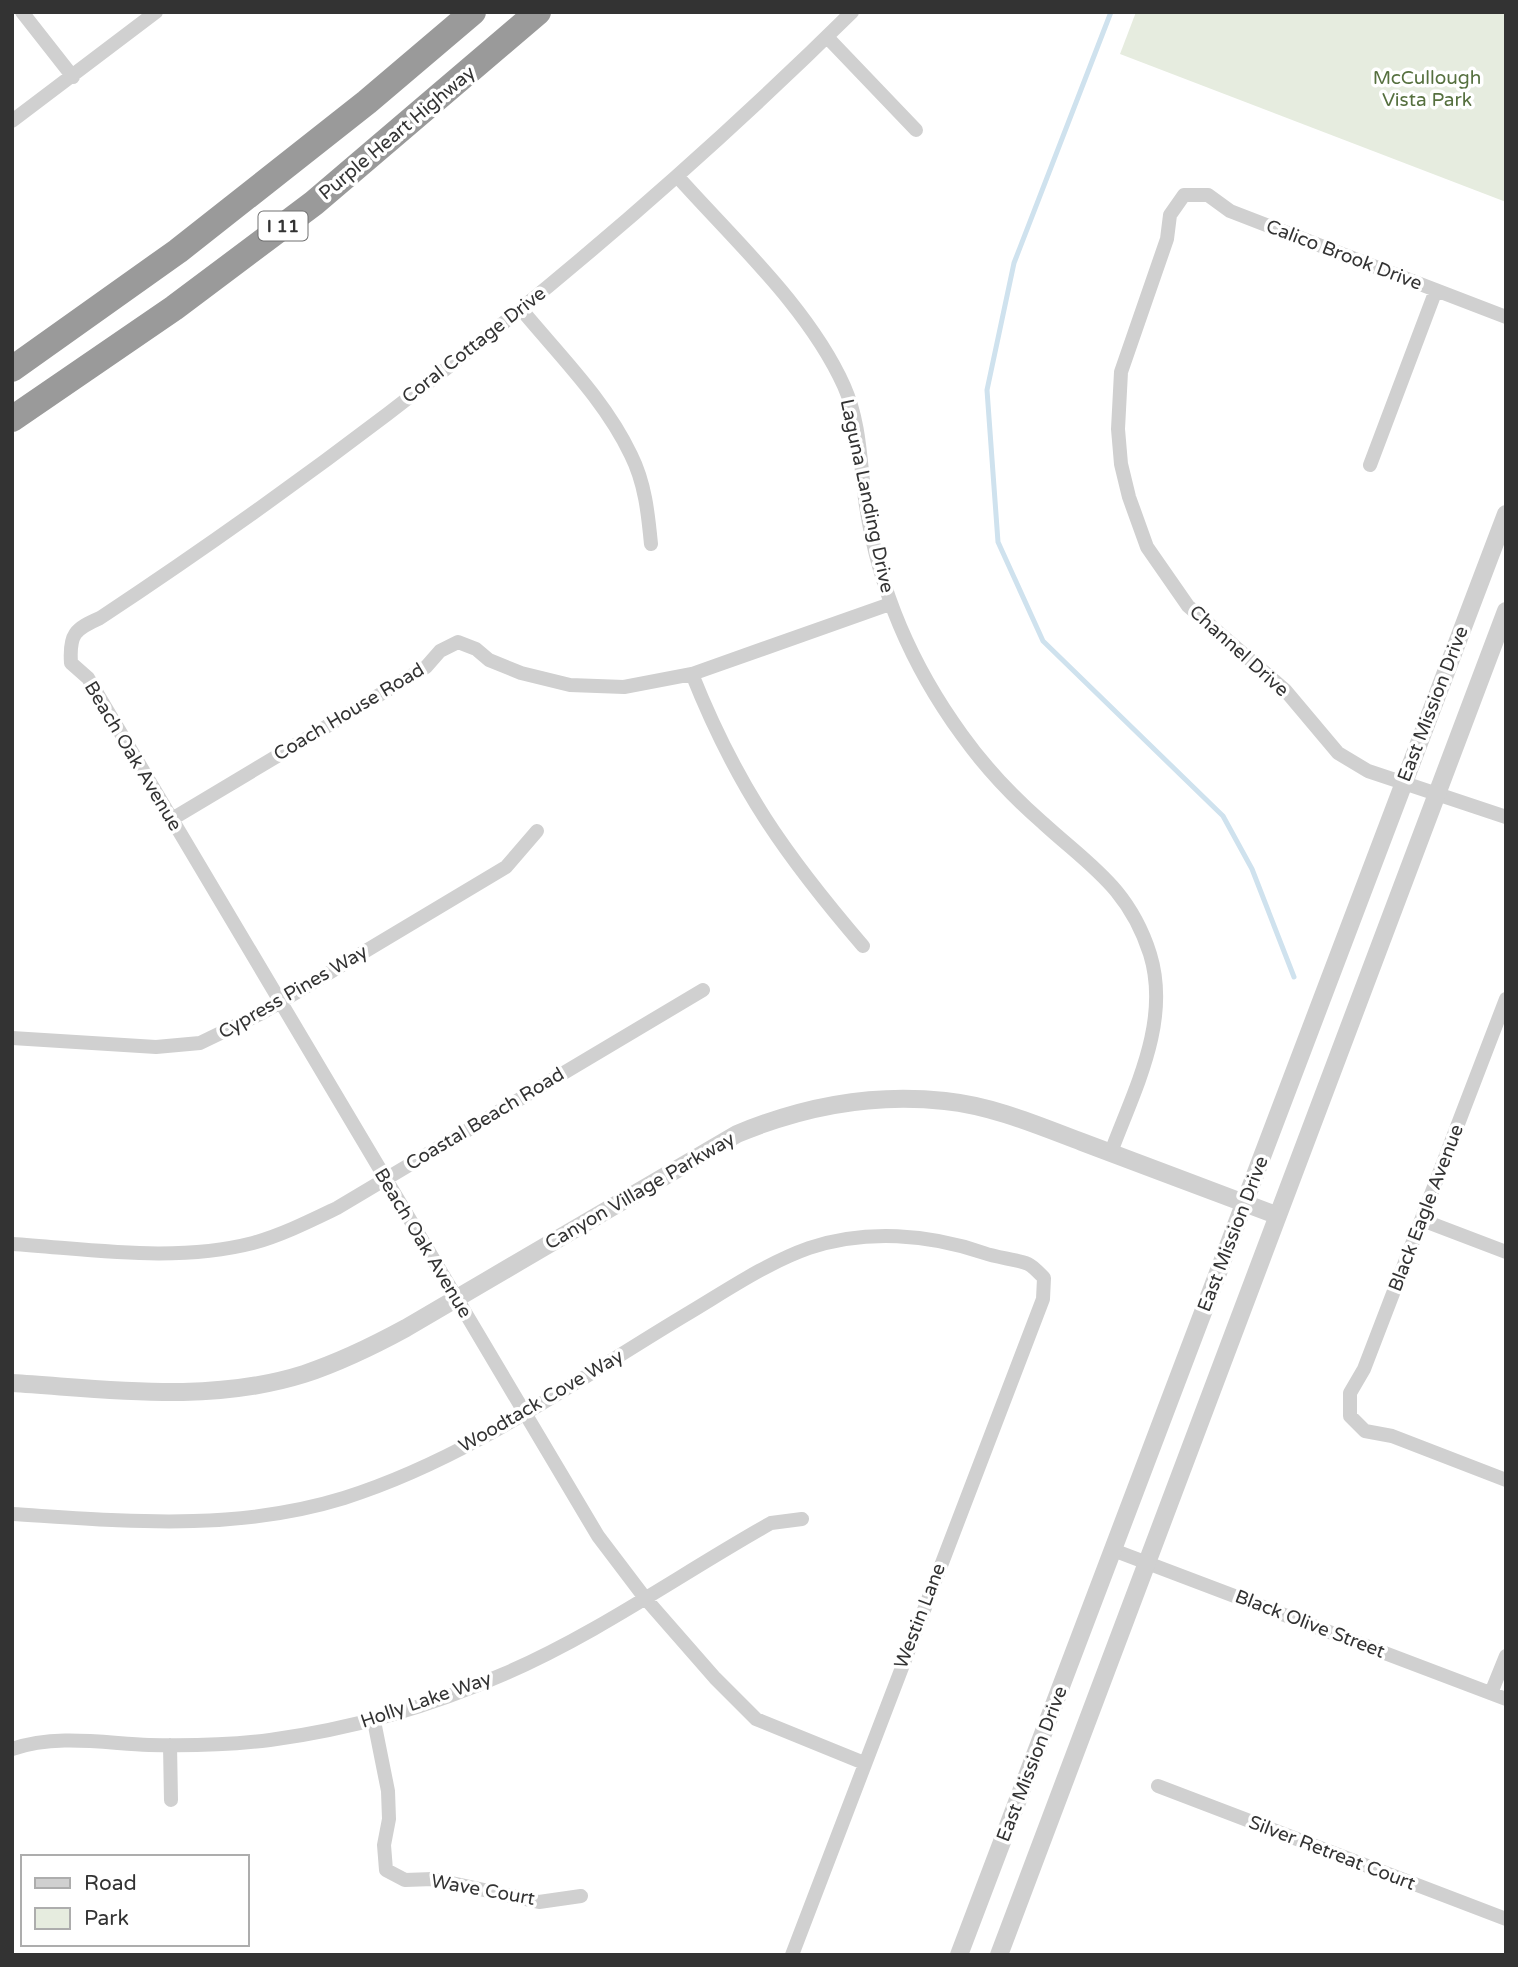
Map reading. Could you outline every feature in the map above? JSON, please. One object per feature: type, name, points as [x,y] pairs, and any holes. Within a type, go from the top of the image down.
[{"type":"highway","name":"I 11","points":[[12,369],[188,243],[367,102],[472,12]]},
{"type":"highway","name":"Purple Heart Highway","points":[[12,419],[174,308],[314,203],[538,12]]},
{"type":"street","points":[[22,12],[73,77]]},
{"type":"street","points":[[12,121],[156,12]]},
{"type":"street","name":"Coral Cottage Drive","points":[[69,643],[80,626],[100,618],[229,530],[521,309],[677,176],[852,12]]},
{"type":"street","points":[[827,37],[916,130]]},
{"type":"street","name":"Laguna Landing Drive","points":[[677,176],[798,312],[826,352],[845,388],[860,445],[865,499],[890,604],[919,667],[964,737],[1017,799],[1106,877],[1135,918],[1145,940],[1155,979],[1152,1037],[1111,1152]]},
{"type":"street","name":"Calico Brook Drive","points":[[1184,195],[1208,195],[1230,211],[1506,317]]},
{"type":"street","name":"Channel Drive","points":[[1184,195],[1170,215],[1167,239],[1126,348],[1121,372],[1118,442],[1137,523],[1161,570],[1188,606],[1277,682],[1338,753],[1368,771],[1438,792],[1506,817]]},
{"type":"street","points":[[1370,465],[1436,290]]},
{"type":"street","points":[[521,309],[598,403],[632,456],[648,509],[651,544]]},
{"type":"street","name":"East Mission Drive","points":[[959,1955],[1506,513]]},
{"type":"street","name":"Coach House Road","points":[[172,819],[426,667],[440,651],[458,642],[476,649],[489,660],[521,673],[570,685],[624,687],[692,674],[890,604]]},
{"type":"street","name":"East Mission Drive","points":[[999,1955],[1145,1562],[1506,611]]},
{"type":"street","name":"Beach Oak Avenue","points":[[69,643],[71,663],[88,678],[598,1536],[645,1598],[715,1678],[756,1719],[864,1763]]},
{"type":"street","points":[[692,674],[732,765],[765,822],[809,883],[863,946]]},
{"type":"street","name":"Cypress Pines Way","points":[[12,1038],[181,1047],[220,1035],[506,867],[537,831]]},
{"type":"street","name":"Coastal Beach Road","points":[[12,1244],[160,1253],[232,1248],[306,1223],[703,990]]},
{"type":"street","name":"Black Eagle Avenue","points":[[1506,999],[1500,1032],[1364,1369],[1349,1393],[1350,1416],[1365,1431],[1392,1436],[1506,1480]]},
{"type":"street","name":"Canyon Village Parkway","points":[[12,1383],[162,1393],[195,1392],[267,1383],[346,1358],[457,1299],[698,1155],[759,1125],[811,1109],[877,1100],[946,1101],[1007,1114],[1276,1215]]},
{"type":"street","points":[[1422,1220],[1506,1252]]},
{"type":"street","name":"Woodtack Cove Way","points":[[12,1514],[170,1524],[233,1521],[344,1498],[396,1479],[457,1450],[754,1274],[810,1248],[856,1238],[926,1238],[1028,1264],[1044,1278]]},
{"type":"street","name":"Westin Lane","points":[[792,1955],[1043,1299],[1044,1278]]},
{"type":"street","name":"Holly Lake Way","points":[[12,1749],[56,1740],[170,1745],[270,1740],[374,1721],[505,1674],[645,1598],[771,1523],[802,1518]]},
{"type":"street","name":"Black Olive Street","points":[[1113,1550],[1506,1699]]},
{"type":"street","points":[[1491,1693],[1506,1656]]},
{"type":"street","name":"Wave Court","points":[[374,1721],[388,1791],[389,1819],[384,1845],[386,1870],[405,1880],[433,1879],[539,1902],[582,1896]]},
{"type":"street","points":[[170,1745],[171,1800]]},
{"type":"street","name":"Silver Retreat Court","points":[[1158,1786],[1506,1919]]},
{"type":"green space","name":"McCullough Vista Park","points":[[1136,12],[1506,12],[1506,202],[1120,54]]},
{"type":"waterway","points":[[1111,12],[1014,263],[987,390],[998,542],[1043,641],[1223,816],[1252,869],[1294,977]]}]
